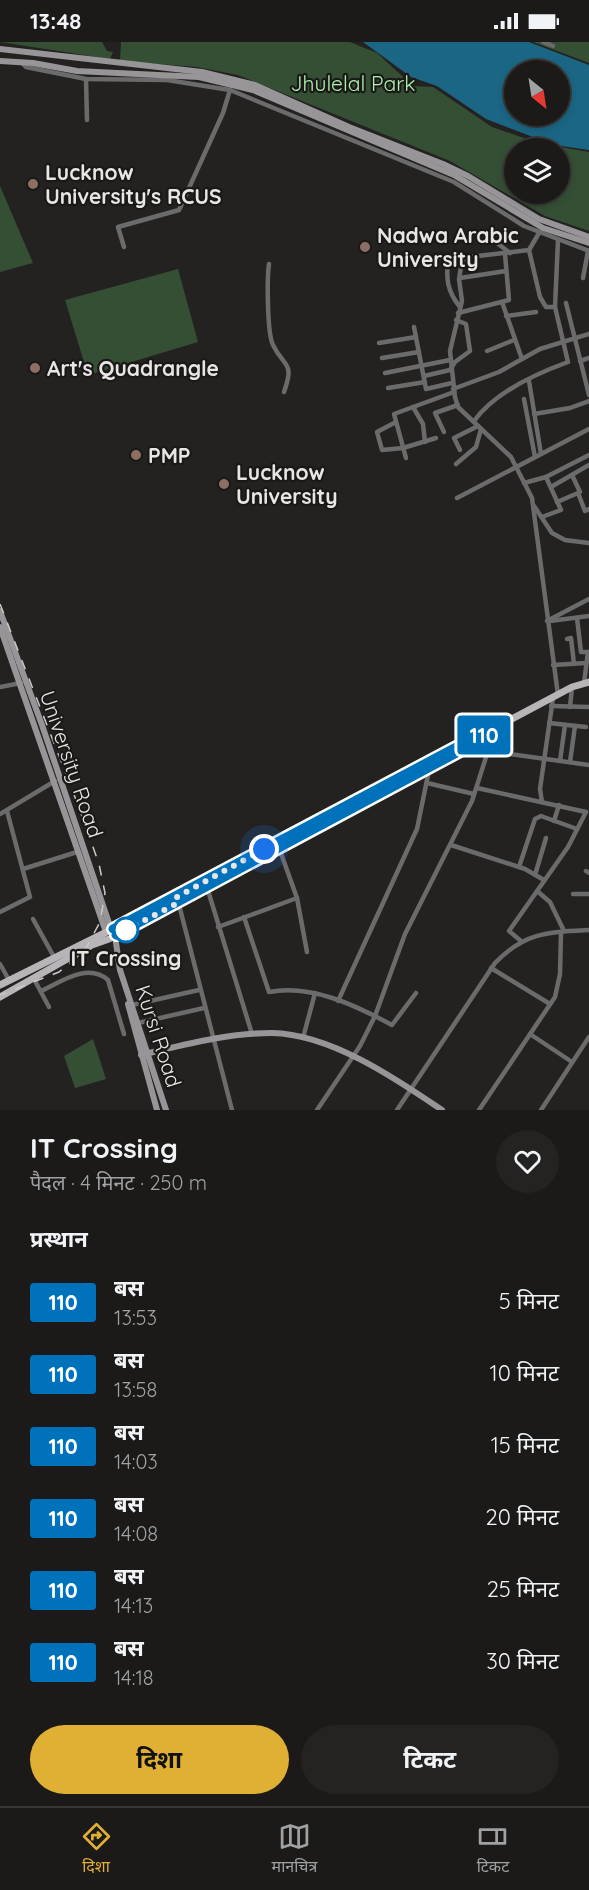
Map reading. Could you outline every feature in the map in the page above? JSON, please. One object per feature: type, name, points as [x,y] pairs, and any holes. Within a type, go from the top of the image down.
[{"type":"main road","points":[[0,996],[111,934],[425,767],[477,736],[484,735],[572,687],[586,682]]},
{"type":"main road","points":[[0,985],[54,957],[111,934]]},
{"type":"street","points":[[543,42],[553,46]]},
{"type":"street","points":[[0,49],[202,72],[255,85],[349,127],[443,164],[468,176],[538,219],[587,236]]},
{"type":"street","points":[[0,62],[21,62],[77,71],[199,77],[253,90],[454,175],[537,224],[589,243]]},
{"type":"street","points":[[21,62],[26,67],[86,79],[167,80],[230,90],[454,182],[538,233],[588,251],[583,278]]},
{"type":"street","points":[[86,79],[87,120]]},
{"type":"street","points":[[124,247],[118,227],[179,210],[223,113],[230,90]]},
{"type":"street","points":[[538,233],[529,250],[540,297],[546,307],[555,307]]},
{"type":"street","points":[[489,236],[508,254]]},
{"type":"street","points":[[474,421],[481,412],[502,396],[529,381],[535,374],[568,362],[555,307],[558,240]]},
{"type":"street","points":[[529,250],[469,257],[462,261],[460,278],[462,301],[456,320],[450,360],[452,383],[458,405],[511,457],[534,506],[552,533],[558,537],[589,543]]},
{"type":"street","points":[[459,310],[509,300],[506,271],[508,254]]},
{"type":"street","points":[[448,259],[446,277],[449,294],[459,310]]},
{"type":"street","points":[[270,264],[267,279],[273,344],[289,368],[290,376],[284,392]]},
{"type":"street","points":[[460,278],[506,271]]},
{"type":"street","points":[[502,302],[522,360]]},
{"type":"street","points":[[566,303],[589,395]]},
{"type":"street","points":[[506,316],[536,312]]},
{"type":"street","points":[[388,388],[450,370],[455,362],[470,351],[466,324],[456,320]]},
{"type":"street","points":[[414,327],[426,389],[452,383]]},
{"type":"street","points":[[406,458],[394,414],[499,372],[540,349],[589,334]]},
{"type":"street","points":[[380,344],[416,337]]},
{"type":"street","points":[[487,351],[514,340]]},
{"type":"street","points":[[382,358],[419,352]]},
{"type":"street","points":[[580,361],[589,358]]},
{"type":"street","points":[[385,373],[450,360]]},
{"type":"street","points":[[529,381],[541,454]]},
{"type":"street","points":[[524,399],[535,458]]},
{"type":"street","points":[[534,414],[589,401]]},
{"type":"street","points":[[444,432],[435,413],[458,405]]},
{"type":"street","points":[[413,407],[423,424],[425,442]]},
{"type":"street","points":[[396,422],[377,432],[382,450],[403,448],[436,438]]},
{"type":"street","points":[[460,450],[454,438],[480,427]]},
{"type":"street","points":[[456,464],[476,447],[480,427]]},
{"type":"street","points":[[457,498],[589,429]]},
{"type":"street","points":[[524,483],[546,477],[589,455]]},
{"type":"street","points":[[551,487],[589,465]]},
{"type":"street","points":[[572,475],[585,511],[589,509]]},
{"type":"street","points":[[542,517],[561,510],[546,477]]},
{"type":"street","points":[[557,502],[578,493]]},
{"type":"street","points":[[534,506],[555,696],[551,705],[540,789],[542,802]]},
{"type":"street","points":[[547,621],[589,599]]},
{"type":"street","name":"University Road","points":[[0,611],[111,934]]},
{"type":"street","points":[[547,621],[589,616]]},
{"type":"street","points":[[577,618],[581,651],[588,652],[586,682]]},
{"type":"street","name":"University Road","points":[[0,627],[23,682]]},
{"type":"street","points":[[574,664],[569,638],[579,637]]},
{"type":"street","points":[[553,665],[586,663]]},
{"type":"street","points":[[0,687],[23,682]]},
{"type":"street","points":[[570,707],[572,687]]},
{"type":"street","points":[[551,705],[589,707]]},
{"type":"street","points":[[549,723],[586,728]]},
{"type":"street","points":[[560,761],[565,725]]},
{"type":"street","points":[[570,762],[575,726]]},
{"type":"street","points":[[317,1110],[360,1046],[375,1016],[405,934],[451,845],[477,788],[495,729]]},
{"type":"street","points":[[489,751],[589,765]]},
{"type":"street","points":[[338,1001],[417,829],[427,783],[425,767]]},
{"type":"street","points":[[0,814],[57,780]]},
{"type":"street","name":"University Road","points":[[57,780],[77,852],[111,934]]},
{"type":"street","points":[[427,783],[474,794]]},
{"type":"street","points":[[477,788],[588,812],[509,931],[520,941]]},
{"type":"street","points":[[554,821],[559,805]]},
{"type":"street","points":[[0,912],[30,897],[7,811]]},
{"type":"street","points":[[519,867],[535,819],[541,816],[577,829]]},
{"type":"street","points":[[535,875],[546,838]]},
{"type":"street","points":[[279,845],[297,898],[307,952]]},
{"type":"street","points":[[451,845],[519,867],[544,880]]},
{"type":"street","points":[[23,869],[77,852]]},
{"type":"street","points":[[206,884],[252,1034]]},
{"type":"street","points":[[479,1110],[555,997],[560,974],[562,932],[550,902],[537,891]]},
{"type":"street","points":[[573,894],[589,894]]},
{"type":"street","points":[[218,927],[297,898]]},
{"type":"street","points":[[177,900],[232,1110]]},
{"type":"street","points":[[244,917],[269,992],[288,988],[315,993],[394,1024],[416,993]]},
{"type":"street","points":[[33,919],[54,957]]},
{"type":"street","points":[[397,1110],[491,968],[507,950],[520,941],[541,933],[589,930]]},
{"type":"street","name":"Kursi Road","points":[[111,934],[120,970],[138,1023],[157,1110]]},
{"type":"street","name":"Kursi Road","points":[[111,934],[144,1054],[166,1110]]},
{"type":"street","points":[[0,964],[9,981]]},
{"type":"street","points":[[491,968],[550,1005]]},
{"type":"street","points":[[41,992],[78,974],[86,972],[103,975],[108,980],[124,1034]]},
{"type":"street","points":[[34,979],[49,1007]]},
{"type":"street","points":[[132,1005],[199,990]]},
{"type":"street","points":[[303,1038],[315,993]]},
{"type":"street","points":[[138,1023],[204,1008]]},
{"type":"street","points":[[144,1054],[213,1038],[252,1034],[273,1033],[303,1038],[352,1057],[442,1110]]},
{"type":"street","points":[[530,1034],[572,1062]]},
{"type":"street","points":[[541,1110],[589,1038]]},
{"type":"green space","points":[[0,42],[102,42],[107,51],[113,52],[110,59]]},
{"type":"green space","name":"Jhulelal Park","points":[[121,42],[350,42],[377,53],[413,86],[433,87],[492,127],[524,138],[504,138],[504,192],[450,161],[238,75],[197,67],[120,61]]},
{"type":"green space","points":[[533,42],[589,42],[589,63]]},
{"type":"green space","name":"Jhulelal Park","points":[[570,149],[589,152],[589,231],[545,216],[524,204],[570,204]]},
{"type":"green space","points":[[0,186],[33,263],[0,272]]},
{"type":"green space","points":[[178,269],[198,342],[88,375],[65,300]]},
{"type":"green space","points":[[93,1039],[106,1079],[75,1088],[64,1056]]},
{"type":"water","points":[[363,42],[529,42],[589,65],[589,150],[570,147],[570,138],[536,138],[504,126],[570,126],[570,60],[504,60],[504,126],[486,119],[437,86],[411,77]]},
{"type":"railway","points":[[0,604],[78,805],[99,864],[105,893],[100,922],[84,952],[59,972],[0,995]]},
{"type":"bus line","name":"110","points":[[113,929],[477,736],[484,735],[479,741],[116,935]]},
{"type":"place","name":"Lucknow University's RCUS","points":[[33,184]]},
{"type":"place","name":"Nadwa Arabic University","points":[[365,247]]},
{"type":"place","name":"Art's Quadrangle","points":[[35,368]]},
{"type":"place","name":"PMP","points":[[136,455]]},
{"type":"place","name":"Lucknow University","points":[[224,484]]},
{"type":"place","name":"IT Crossing","points":[[126,930]]},
{"type":"route","points":[[126,930],[178,903],[177,897],[264,849]]}]
